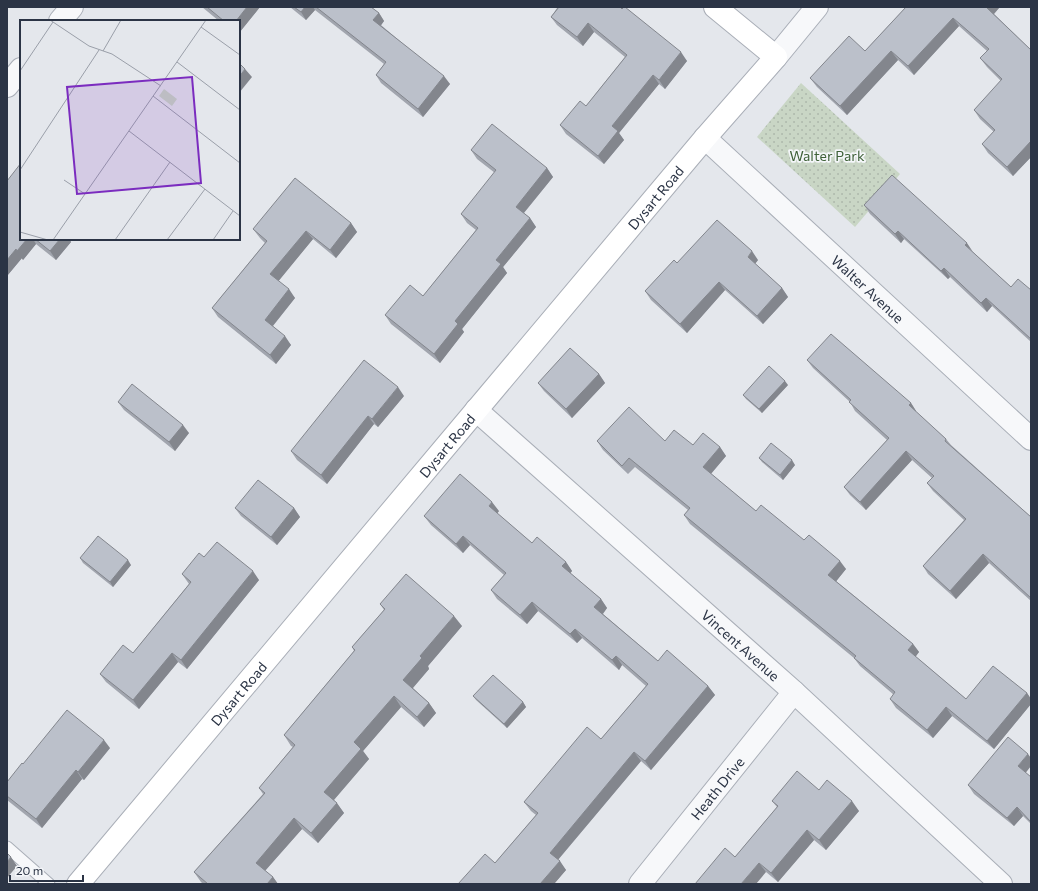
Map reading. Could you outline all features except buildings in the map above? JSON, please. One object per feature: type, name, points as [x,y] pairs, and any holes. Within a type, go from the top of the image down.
[{"type":"street","points":[[61,20],[72,7]]},
{"type":"street","points":[[715,7],[776,57]]},
{"type":"street","name":"Dysart Road","points":[[78,884],[817,7]]},
{"type":"street","points":[[7,86],[20,70]]},
{"type":"street","name":"Walter Avenue","points":[[706,138],[1031,439]]},
{"type":"street","name":"Vincent Avenue","points":[[476,410],[794,692],[1001,884]]},
{"type":"street","name":"Heath Drive","points":[[640,884],[794,692]]},
{"type":"lane","points":[[7,847],[49,884]]},
{"type":"green space","name":"Walter Park","points":[[801,83],[900,174],[855,227],[757,137]]}]
